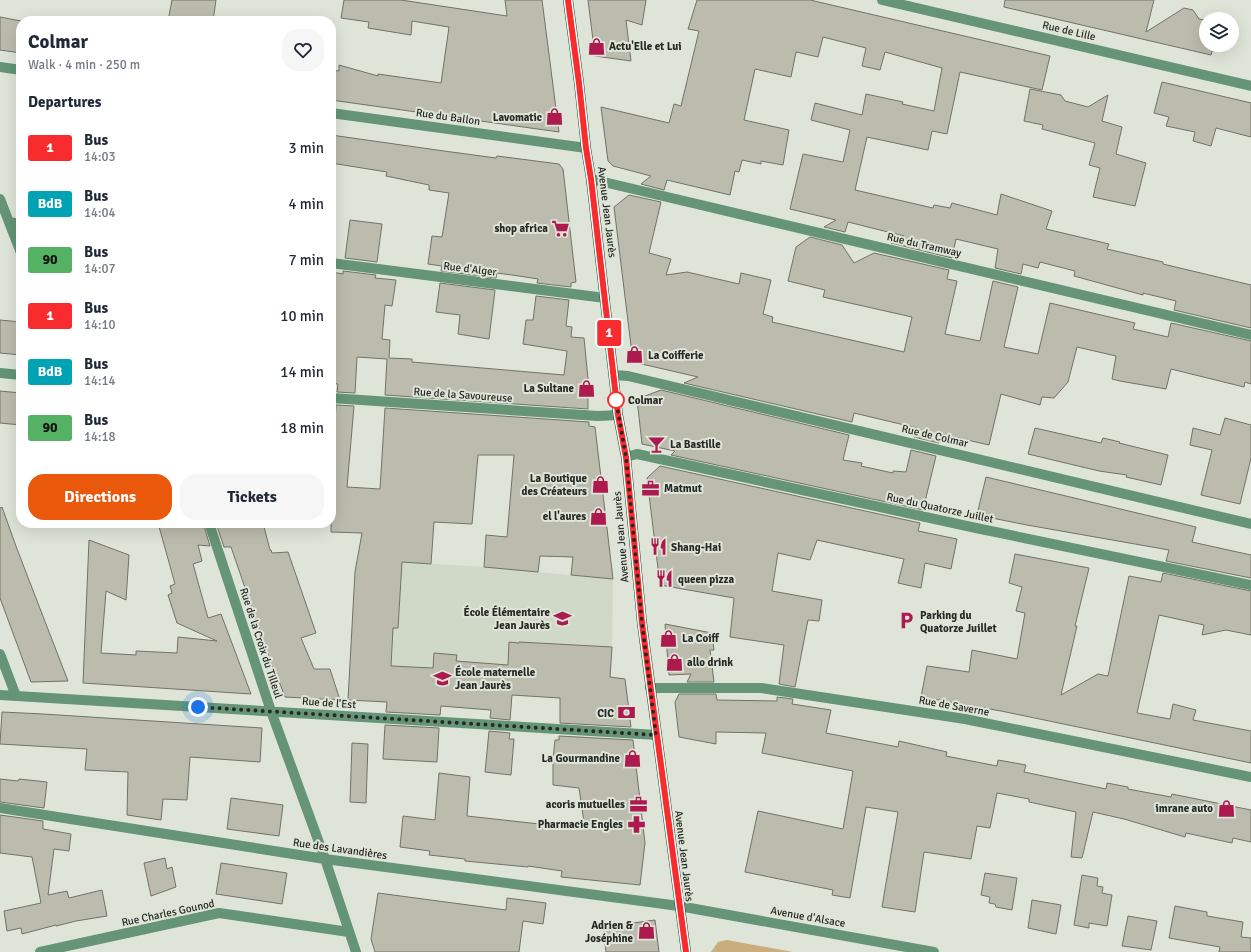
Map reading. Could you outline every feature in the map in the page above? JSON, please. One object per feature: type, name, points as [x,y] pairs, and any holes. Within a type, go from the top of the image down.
[{"type":"main road","name":"Avenue Jean Jaurès","points":[[568,0],[591,179],[618,415],[626,457],[640,609],[686,952]]},
{"type":"street","name":"Rue de Lille","points":[[882,0],[1251,86]]},
{"type":"street","points":[[0,67],[16,69]]},
{"type":"street","name":"Rue du Ballon","points":[[336,113],[586,148]]},
{"type":"street","name":"Rue du Tramway","points":[[591,179],[1251,335]]},
{"type":"street","points":[[0,199],[16,240]]},
{"type":"street","points":[[9,222],[16,223]]},
{"type":"street","name":"Rue d'Alger","points":[[336,264],[605,298]]},
{"type":"street","points":[[0,373],[16,375]]},
{"type":"street","name":"Rue de Colmar","points":[[614,375],[628,376],[1251,524]]},
{"type":"street","name":"Rue de la Savoureuse","points":[[336,398],[598,416],[618,415]]},
{"type":"street","name":"Rue du Quatorze Juillet","points":[[626,457],[638,454],[976,528],[1251,584]]},
{"type":"street","name":"Rue de la Croix du Tilleul","points":[[211,528],[271,711],[325,859],[356,952]]},
{"type":"street","points":[[0,654],[16,696]]},
{"type":"street","name":"Rue de Saverne","points":[[650,688],[761,688],[965,719],[1251,777]]},
{"type":"street","name":"Rue de l'Est","points":[[0,695],[656,735]]},
{"type":"street","name":"Rue des Lavandières","points":[[0,808],[325,859],[679,906]]},
{"type":"street","name":"Avenue d'Alsace","points":[[679,906],[934,952]]},
{"type":"street","name":"Rue Charles Gounod","points":[[40,952],[219,913],[349,932]]},
{"type":"shaded area","points":[[357,559],[484,567],[613,579],[610,677],[512,695],[511,712],[348,700]]},
{"type":"shaded area","points":[[727,940],[793,952],[711,952],[718,942]]},
{"type":"building","points":[[172,0],[216,0],[214,16],[169,16]]},
{"type":"building","points":[[344,0],[401,0],[507,16],[505,0],[542,0],[559,132],[336,101],[336,71],[339,71],[339,65],[378,76],[378,74],[441,83],[449,27],[412,21],[411,35],[368,28],[369,22],[341,18]]},
{"type":"building","points":[[588,0],[646,0],[642,25],[626,20],[631,61],[595,56]]},
{"type":"building","points":[[697,0],[810,0],[1050,56],[1042,90],[960,72],[947,134],[932,131],[928,150],[867,137],[855,190],[933,208],[934,205],[950,208],[952,203],[997,215],[1001,194],[1052,211],[1046,229],[1109,244],[1107,249],[1251,285],[1251,328],[1174,310],[1176,301],[1143,293],[1143,295],[1074,276],[1075,271],[1040,262],[1038,268],[1023,264],[1021,274],[995,268],[998,249],[956,239],[952,258],[891,243],[904,236],[848,222],[845,232],[824,227],[836,220],[790,209],[803,154],[843,162],[850,130],[811,120],[815,103],[862,115],[866,94],[903,102],[902,104],[934,111],[942,68],[885,52],[880,70],[862,66],[866,48],[823,37],[818,57],[796,52],[791,77],[755,69],[744,120],[789,130],[783,165],[761,161],[761,164],[742,160],[739,172],[735,171],[730,195],[667,180],[664,190],[641,184],[651,176],[613,166],[608,161],[601,107],[669,123],[674,104],[681,106],[699,31],[688,29]]},
{"type":"building","points":[[1005,0],[1154,0],[1146,32],[1184,8],[1193,10],[1199,19],[1199,52],[1212,52],[1211,55],[1004,7]]},
{"type":"building","points":[[0,17],[16,20],[16,52],[0,50]]},
{"type":"building","points":[[1162,82],[1251,103],[1251,137],[1216,128],[1211,146],[1193,141],[1195,132],[1166,126],[1169,117],[1154,113]]},
{"type":"building","points":[[1030,89],[1061,95],[1065,101],[1088,107],[1108,95],[1102,121],[1122,127],[1116,154],[1146,163],[1135,206],[1093,197],[1100,168],[1089,165],[1095,143],[1042,129],[1043,125],[1024,121]]},
{"type":"building","points":[[336,136],[496,158],[497,156],[559,164],[563,169],[576,282],[571,283],[571,287],[537,283],[538,279],[497,273],[496,278],[441,271],[442,266],[428,264],[432,236],[442,237],[449,193],[429,190],[429,185],[386,176],[387,172],[336,164]]},
{"type":"building","points":[[629,195],[661,202],[649,253],[671,259],[666,275],[687,272],[739,284],[741,273],[771,280],[763,314],[773,317],[772,322],[904,352],[912,317],[823,297],[825,290],[788,281],[796,247],[810,237],[842,245],[854,263],[874,253],[949,270],[947,279],[957,281],[945,334],[980,341],[993,281],[1018,287],[1004,347],[1038,354],[1050,303],[1135,323],[1133,329],[1168,337],[1171,323],[1251,341],[1251,384],[1245,382],[1244,387],[1171,369],[1166,389],[1120,381],[1112,379],[1116,356],[1077,347],[1068,382],[1054,398],[1042,397],[1040,405],[1001,394],[989,445],[941,434],[939,443],[914,437],[917,428],[854,413],[852,422],[684,383],[698,377],[633,362],[614,207]]},
{"type":"building","points":[[350,220],[382,224],[377,262],[345,258]]},
{"type":"building","points":[[343,271],[376,275],[375,278],[396,280],[392,306],[385,305],[382,339],[390,340],[389,358],[412,359],[412,362],[564,375],[567,351],[523,344],[526,320],[533,320],[536,296],[569,300],[566,326],[572,327],[571,337],[584,338],[588,379],[588,409],[385,395],[387,359],[357,357],[355,393],[337,392],[336,273],[343,274]]},
{"type":"building","points":[[440,283],[495,290],[489,339],[458,334],[460,315],[436,312]]},
{"type":"building","points":[[0,320],[16,322],[16,355],[0,353]]},
{"type":"building","points":[[661,390],[849,435],[843,460],[862,463],[861,466],[893,473],[893,471],[906,472],[911,450],[936,456],[923,510],[671,455],[675,451],[642,444],[637,399]]},
{"type":"building","points":[[0,391],[16,393],[16,425],[0,423]]},
{"type":"building","points":[[336,405],[354,406],[347,487],[380,489],[385,408],[589,422],[589,426],[595,427],[613,579],[571,575],[573,557],[540,556],[538,572],[484,567],[486,535],[507,537],[514,455],[478,455],[472,524],[434,522],[431,564],[402,562],[398,628],[393,628],[391,666],[433,668],[434,653],[457,655],[456,661],[508,665],[509,642],[612,647],[610,677],[625,679],[631,727],[560,723],[560,698],[512,695],[510,720],[490,718],[491,710],[441,706],[440,715],[386,712],[387,702],[348,700],[355,572],[362,533],[331,532],[331,528],[336,528]]},
{"type":"building","points":[[1225,418],[1251,425],[1251,458],[1240,504],[1201,495],[1212,450],[1190,445],[1193,428],[1220,435]]},
{"type":"building","points":[[1035,428],[1101,443],[1103,438],[1168,455],[1161,485],[1126,477],[1127,475],[1099,471],[1028,454]]},
{"type":"building","points":[[660,466],[920,523],[918,531],[957,539],[951,569],[925,563],[921,588],[898,583],[904,559],[817,540],[810,560],[778,553],[772,591],[822,600],[819,621],[808,620],[795,687],[779,684],[784,645],[730,637],[734,598],[660,585],[647,478]]},
{"type":"building","points":[[986,477],[1196,527],[1192,542],[1251,555],[1251,578],[1166,561],[1169,550],[977,515]]},
{"type":"building","points":[[2,507],[68,681],[31,682],[0,598],[0,508]]},
{"type":"building","points":[[159,528],[205,528],[210,546],[198,545],[202,561],[193,564],[208,618],[221,614],[251,694],[83,683],[89,540],[129,555],[126,600],[106,591],[101,653],[136,655],[136,651],[177,653],[178,637],[217,641],[177,623],[168,595],[172,593],[170,586],[175,584]]},
{"type":"building","points":[[218,528],[264,528],[272,553],[288,552],[316,633],[301,638],[314,669],[330,669],[340,700],[285,697],[275,671],[274,672],[231,547],[224,547]]},
{"type":"building","points":[[1015,554],[1089,568],[1061,695],[1098,674],[1108,676],[1129,576],[1161,582],[1163,573],[1251,591],[1251,635],[1226,630],[1202,635],[1204,625],[1159,615],[1137,713],[1170,719],[1173,704],[1196,710],[1193,720],[1251,731],[1251,763],[1001,711],[921,697],[927,666],[969,672],[972,650],[1017,659],[1025,613],[1016,611],[1022,587],[1009,583]]},
{"type":"building","points":[[665,624],[712,633],[714,650],[710,650],[714,682],[687,682],[691,674],[669,675]]},
{"type":"building","points":[[679,694],[716,694],[717,700],[777,701],[777,697],[793,699],[792,704],[831,710],[826,733],[898,747],[899,741],[947,752],[946,756],[997,766],[998,760],[1026,765],[1024,772],[1106,789],[1107,783],[1128,787],[1128,789],[1171,797],[1172,794],[1251,810],[1251,842],[1233,838],[1232,843],[1186,833],[1185,837],[1124,819],[1093,812],[1082,858],[1071,857],[1076,812],[1029,802],[1029,799],[997,793],[990,828],[977,826],[971,859],[924,852],[915,912],[882,907],[898,812],[866,807],[850,898],[832,895],[833,890],[745,872],[758,811],[843,829],[853,771],[762,753],[766,733],[716,732],[716,744],[679,737],[675,702]]},
{"type":"building","points":[[2,712],[262,728],[260,762],[190,757],[187,800],[163,799],[161,820],[127,815],[128,772],[85,770],[87,749],[0,744]]},
{"type":"building","points":[[385,725],[439,728],[437,762],[383,759]]},
{"type":"building","points":[[489,731],[510,733],[509,739],[514,739],[511,775],[485,772]]},
{"type":"building","points":[[559,736],[633,740],[645,843],[640,885],[561,877],[562,871],[528,866],[465,861],[465,859],[429,855],[430,851],[400,847],[403,816],[435,820],[439,773],[470,777],[467,816],[585,829],[579,788],[553,785],[555,740],[559,740]]},
{"type":"building","points":[[352,743],[368,744],[366,803],[350,802]]},
{"type":"building","points":[[0,779],[18,781],[19,779],[47,782],[44,808],[0,802]]},
{"type":"building","points":[[231,798],[283,805],[279,836],[227,829]]},
{"type":"building","points":[[0,815],[43,821],[43,829],[71,834],[69,851],[54,849],[48,895],[67,891],[69,898],[102,890],[107,916],[56,925],[22,934],[21,928],[7,931],[4,911],[41,903],[32,857],[0,853]]},
{"type":"building","points":[[165,858],[167,869],[172,867],[176,887],[151,896],[144,863]]},
{"type":"building","points":[[221,863],[287,873],[282,904],[216,894]]},
{"type":"building","points":[[985,873],[1017,878],[1012,910],[996,907],[995,904],[989,903],[990,897],[981,895]]},
{"type":"building","points":[[1082,875],[1098,878],[1097,886],[1103,887],[1102,893],[1112,895],[1107,926],[1089,923],[1089,928],[1074,925]]},
{"type":"building","points":[[378,893],[506,910],[507,898],[546,903],[543,924],[523,921],[519,952],[375,952],[371,939]]},
{"type":"building","points":[[1032,900],[1061,905],[1056,934],[1028,928]]},
{"type":"building","points":[[1175,906],[1207,912],[1207,916],[1243,922],[1241,937],[1251,938],[1251,952],[1219,952],[1220,947],[1169,938]]},
{"type":"building","points":[[1128,916],[1157,921],[1151,950],[1122,946]]},
{"type":"building","points":[[655,920],[659,952],[606,952],[603,927]]},
{"type":"bus line","name":"1","points":[[568,0],[591,179],[618,415],[626,457],[642,623],[650,688],[686,952]]},
{"type":"place","name":"Actu'Elle et Lui","points":[[596,46]]},
{"type":"place","name":"Lavomatic","points":[[555,117]]},
{"type":"place","name":"shop africa","points":[[561,228]]},
{"type":"place","name":"La Coifferie","points":[[635,355]]},
{"type":"place","name":"La Sultane","points":[[587,388]]},
{"type":"place","name":"Colmar","points":[[616,400]]},
{"type":"place","name":"La Bastille","points":[[657,444]]},
{"type":"place","name":"La Boutique des Créateurs","points":[[600,484]]},
{"type":"place","name":"Matmut","points":[[651,488]]},
{"type":"place","name":"el l'aures","points":[[599,516]]},
{"type":"place","name":"Shang-Hai","points":[[658,547]]},
{"type":"place","name":"queen pizza","points":[[665,579]]},
{"type":"place","name":"École Élémentaire Jean Jaurès","points":[[563,618]]},
{"type":"place","name":"Parking du Quatorze Juillet","points":[[907,621]]},
{"type":"place","name":"La Coiff","points":[[669,638]]},
{"type":"place","name":"allo drink","points":[[674,662]]},
{"type":"place","name":"École maternelle Jean Jaurès","points":[[442,678]]},
{"type":"place","name":"CIC","points":[[627,713]]},
{"type":"place","name":"La Gourmandine","points":[[633,758]]},
{"type":"place","name":"acoris mutuelles","points":[[638,804]]},
{"type":"place","name":"imrane auto","points":[[1226,808]]},
{"type":"place","name":"Pharmacie Engles","points":[[636,824]]},
{"type":"place","name":"Adrien & Joséphine","points":[[646,931]]},
{"type":"route","points":[[198,707],[656,735],[642,623],[626,457],[616,400]]}]
